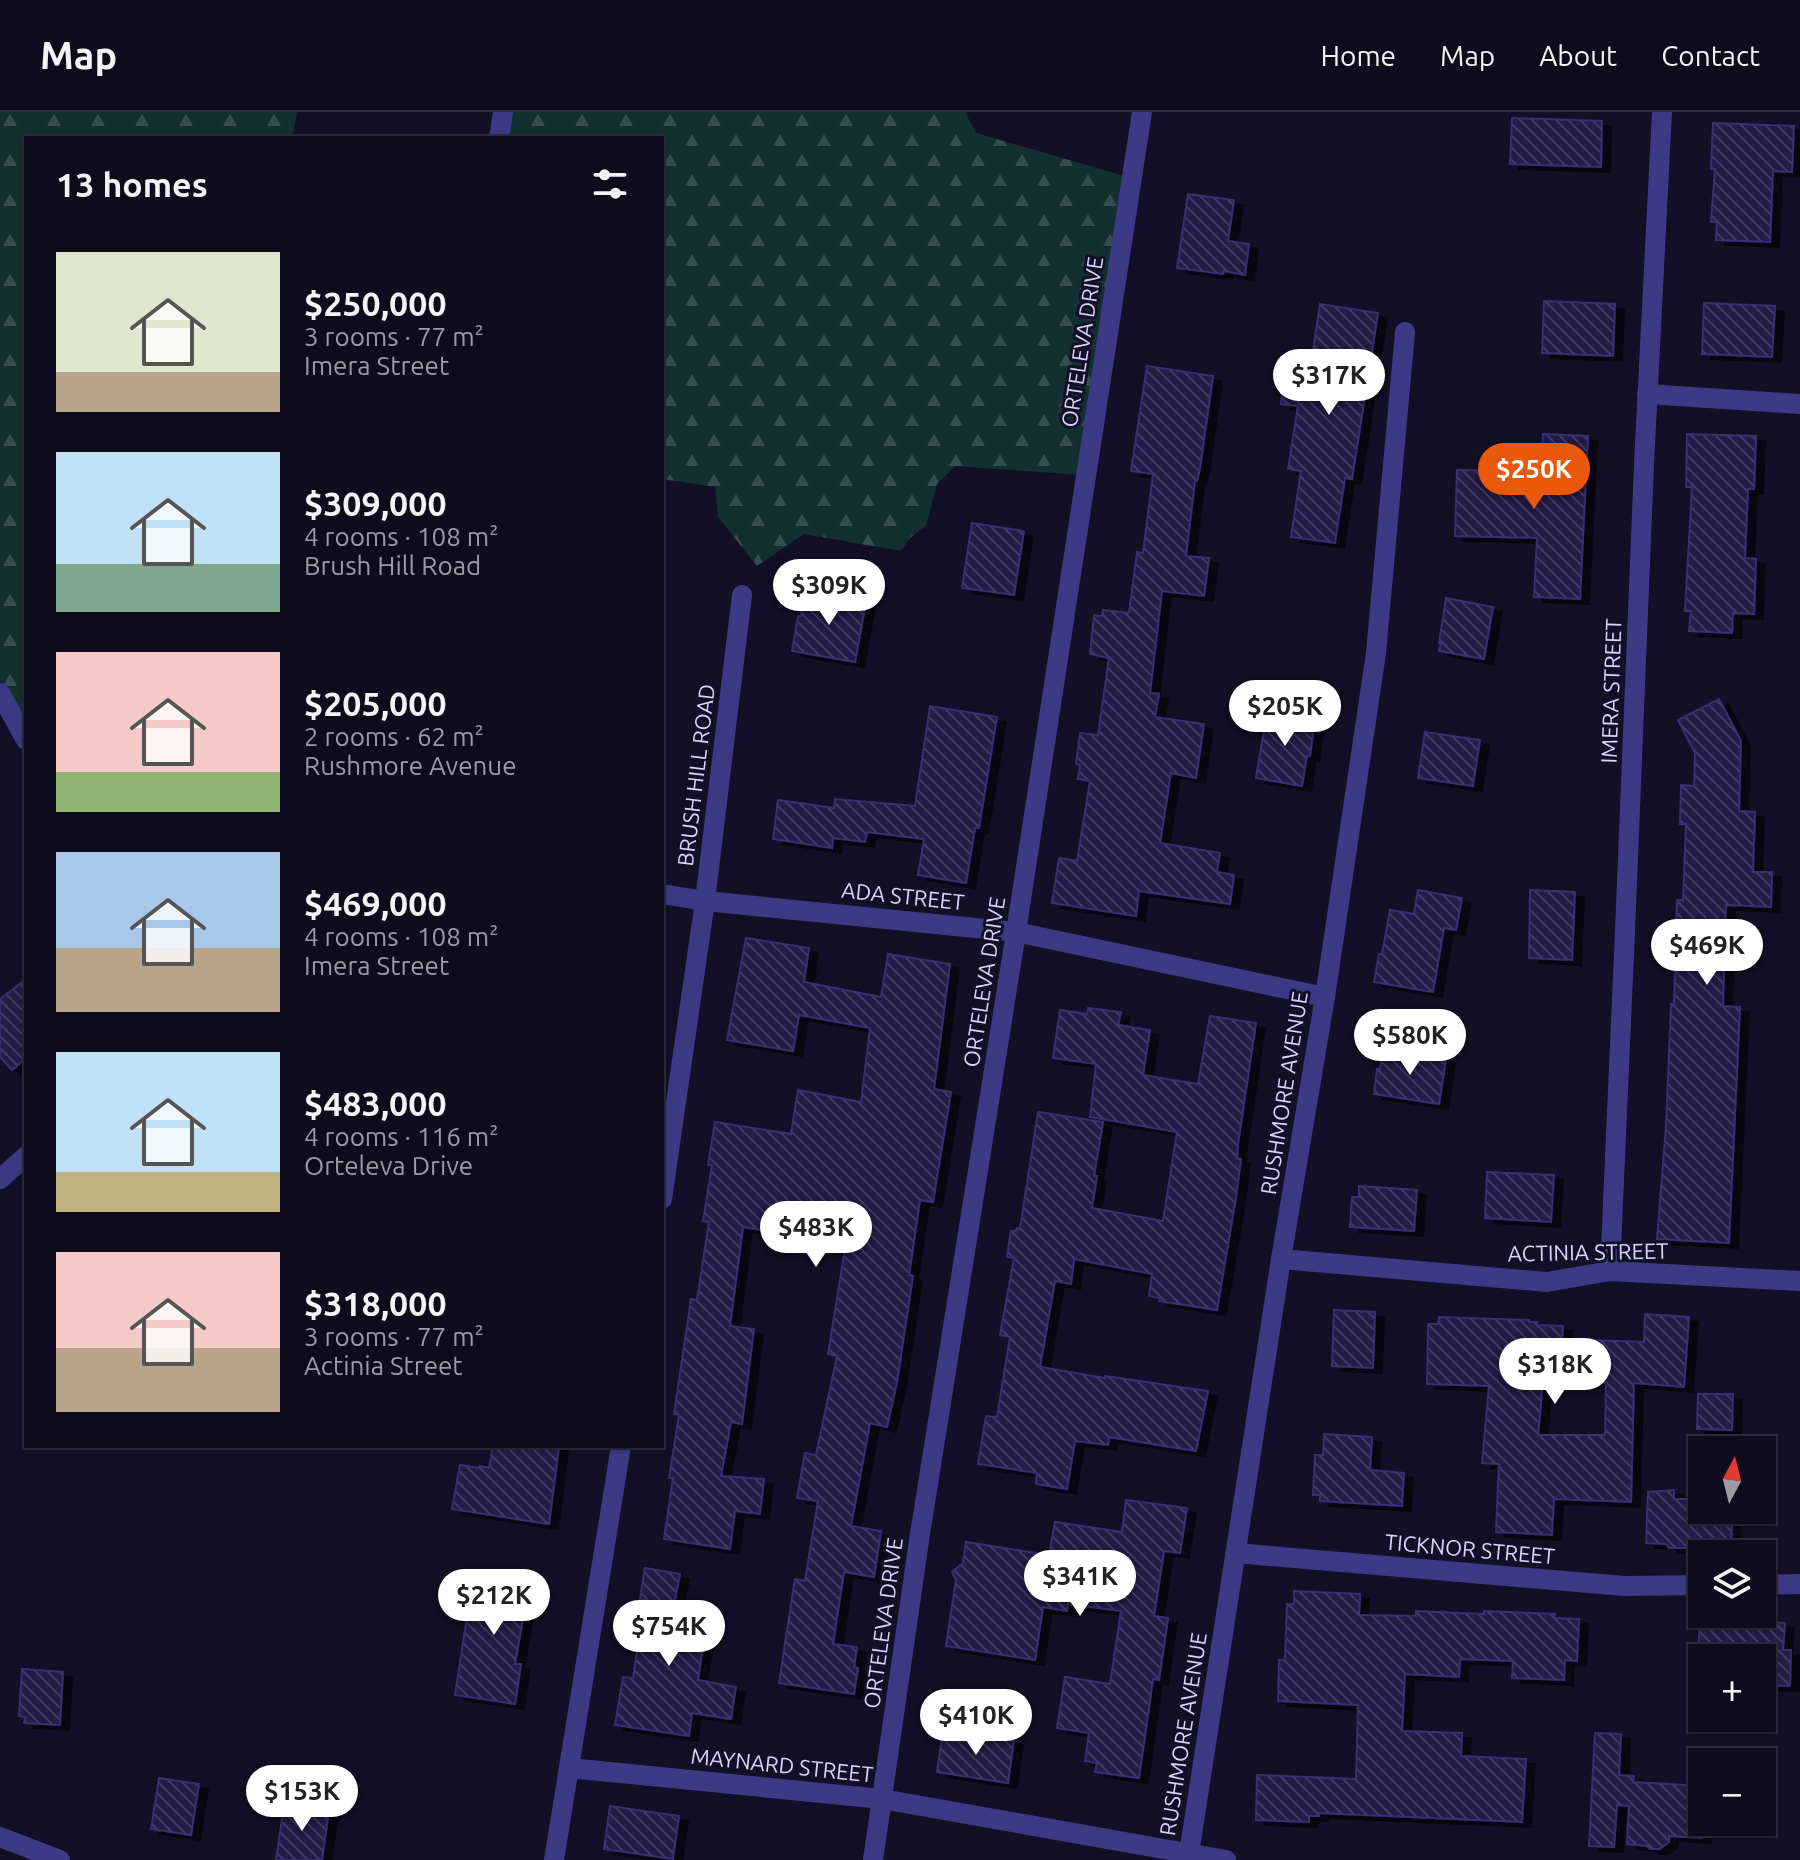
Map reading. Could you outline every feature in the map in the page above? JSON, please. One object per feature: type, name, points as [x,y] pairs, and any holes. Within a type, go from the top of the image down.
[{"type":"street","points":[[499,136],[503,112]]},
{"type":"street","name":"ORTELEVA DRIVE","points":[[873,1860],[920,1534],[1142,112]]},
{"type":"street","name":"IMERA STREET","points":[[1610,1271],[1662,112]]},
{"type":"street","name":"RUSHMORE AVENUE","points":[[1189,1856],[1281,1259],[1325,997],[1376,653],[1405,332]]},
{"type":"street","points":[[1647,394],[1800,404]]},
{"type":"street","name":"BRUSH HILL ROAD","points":[[664,1185],[705,901],[742,595]]},
{"type":"street","points":[[0,693],[24,736]]},
{"type":"street","name":"ADA STREET","points":[[664,894],[1016,932],[1325,997]]},
{"type":"street","points":[[0,1179],[24,1158]]},
{"type":"street","name":"ACTINIA STREET","points":[[1281,1259],[1547,1282],[1610,1271],[1800,1281]]},
{"type":"street","points":[[554,1860],[621,1448]]},
{"type":"street","name":"TICKNOR STREET","points":[[1235,1553],[1624,1586],[1688,1585]]},
{"type":"street","points":[[1776,1585],[1800,1584]]},
{"type":"street","name":"MAYNARD STREET","points":[[569,1768],[882,1799],[1189,1856],[1226,1860]]},
{"type":"street","points":[[0,1837],[60,1860]]},
{"type":"green space","points":[[0,112],[297,112],[292,136],[24,136],[24,750],[0,708]]},
{"type":"green space","points":[[511,112],[965,112],[976,133],[1131,178],[1081,475],[955,466],[937,484],[926,526],[910,538],[901,551],[804,534],[757,566],[718,517],[715,487],[664,479],[664,136],[507,136]]},
{"type":"building","points":[[1512,118],[1602,121],[1601,167],[1510,164]]},
{"type":"building","points":[[1713,123],[1794,126],[1792,172],[1773,171],[1770,242],[1716,240],[1717,222],[1711,222],[1715,169],[1711,169]]},
{"type":"building","points":[[1188,194],[1234,200],[1228,241],[1249,244],[1245,275],[1177,268]]},
{"type":"building","points":[[1544,301],[1615,304],[1613,356],[1542,353]]},
{"type":"building","points":[[1704,303],[1775,306],[1772,357],[1702,354]]},
{"type":"building","points":[[1320,304],[1378,313],[1352,479],[1345,478],[1335,543],[1291,537],[1301,471],[1288,469],[1298,406],[1281,404],[1285,366],[1310,370]]},
{"type":"building","points":[[1147,366],[1213,376],[1186,556],[1209,558],[1204,596],[1162,591],[1150,693],[1159,694],[1155,717],[1204,724],[1196,778],[1171,773],[1160,843],[1220,853],[1217,872],[1234,875],[1230,904],[1139,891],[1136,916],[1052,903],[1059,858],[1077,861],[1090,781],[1078,779],[1080,765],[1076,764],[1080,733],[1098,735],[1109,658],[1090,654],[1094,615],[1102,616],[1103,610],[1129,613],[1137,552],[1143,553],[1153,474],[1131,471]]},
{"type":"building","points":[[1543,434],[1588,436],[1580,599],[1534,597],[1537,538],[1455,536],[1457,470],[1541,471]]},
{"type":"building","points":[[1687,434],[1756,436],[1754,489],[1748,489],[1745,558],[1756,559],[1754,614],[1733,613],[1732,633],[1689,631],[1691,611],[1685,611],[1692,487],[1686,487]]},
{"type":"building","points":[[972,523],[1024,531],[1014,595],[962,588]]},
{"type":"building","points":[[804,592],[866,602],[855,662],[792,651]]},
{"type":"building","points":[[1446,598],[1493,607],[1484,659],[1439,651]]},
{"type":"building","points":[[1719,699],[1741,741],[1739,811],[1755,812],[1753,872],[1772,872],[1771,907],[1726,905],[1723,1006],[1740,1007],[1729,1243],[1657,1239],[1671,1004],[1674,1004],[1677,900],[1683,900],[1686,824],[1680,824],[1681,785],[1694,786],[1695,753],[1678,720]]},
{"type":"building","points":[[930,706],[997,717],[979,828],[975,828],[966,883],[918,875],[924,839],[867,832],[865,842],[833,838],[832,848],[773,839],[778,800],[834,808],[835,799],[915,806]]},
{"type":"building","points":[[1267,712],[1315,719],[1302,786],[1256,778]]},
{"type":"building","points":[[1425,732],[1480,740],[1473,786],[1418,778]]},
{"type":"building","points":[[1418,890],[1462,898],[1456,930],[1444,928],[1433,992],[1374,982],[1390,910],[1414,914]]},
{"type":"building","points":[[1530,890],[1575,892],[1572,960],[1529,958]]},
{"type":"building","points":[[746,938],[809,948],[804,982],[881,997],[888,954],[950,964],[934,1089],[951,1092],[933,1202],[920,1200],[909,1275],[913,1276],[897,1382],[887,1427],[870,1423],[851,1526],[881,1531],[874,1577],[844,1572],[833,1644],[857,1647],[854,1694],[779,1683],[795,1579],[805,1581],[818,1501],[797,1498],[805,1453],[816,1455],[837,1356],[828,1354],[848,1230],[770,1216],[767,1231],[743,1227],[730,1326],[754,1329],[742,1424],[731,1422],[721,1476],[764,1479],[760,1514],[735,1511],[730,1549],[664,1539],[679,1415],[674,1414],[691,1299],[697,1300],[709,1222],[703,1221],[715,1122],[791,1134],[798,1090],[861,1102],[870,1028],[799,1015],[793,1051],[727,1040]]},
{"type":"building","points":[[24,981],[24,1060],[12,1070],[0,1057],[0,999]]},
{"type":"building","points":[[1088,1008],[1121,1012],[1118,1025],[1150,1030],[1143,1075],[1198,1084],[1210,1016],[1256,1023],[1238,1144],[1237,1158],[1241,1159],[1236,1197],[1217,1310],[1159,1301],[1160,1298],[1149,1296],[1152,1274],[1074,1259],[1071,1284],[1055,1281],[1040,1367],[1208,1391],[1196,1451],[1109,1437],[1108,1445],[1075,1441],[1067,1489],[1036,1484],[1037,1473],[978,1464],[986,1416],[997,1417],[1010,1337],[1000,1335],[1014,1258],[1007,1257],[1011,1231],[1020,1229],[1038,1112],[1103,1122],[1092,1208],[1163,1221],[1177,1132],[1090,1117],[1096,1064],[1053,1058],[1060,1010],[1087,1014]]},
{"type":"building","points":[[1383,1050],[1446,1059],[1439,1104],[1374,1094]]},
{"type":"building","points":[[1487,1172],[1554,1175],[1551,1222],[1485,1218]]},
{"type":"building","points":[[1359,1186],[1417,1190],[1414,1231],[1350,1227],[1352,1197],[1359,1197]]},
{"type":"building","points":[[1334,1310],[1375,1312],[1373,1368],[1332,1366]]},
{"type":"building","points":[[1645,1314],[1689,1317],[1684,1387],[1634,1383],[1631,1502],[1554,1499],[1552,1535],[1496,1532],[1499,1464],[1482,1463],[1489,1386],[1427,1384],[1428,1324],[1438,1324],[1439,1317],[1529,1320],[1537,1322],[1537,1325],[1563,1326],[1562,1339],[1644,1342]],"holes":[[[1543,1381],[1606,1383],[1605,1435],[1538,1435]]]},
{"type":"building","points":[[1698,1394],[1733,1394],[1732,1430],[1697,1429]]},
{"type":"building","points":[[1324,1434],[1372,1437],[1370,1470],[1404,1473],[1402,1506],[1320,1501],[1320,1495],[1313,1495],[1315,1455],[1323,1455]]},
{"type":"building","points":[[493,1448],[559,1448],[549,1524],[452,1509],[460,1465],[489,1468]]},
{"type":"building","points":[[1674,1490],[1674,1499],[1687,1499],[1688,1524],[1732,1524],[1731,1540],[1688,1540],[1688,1548],[1646,1543],[1648,1492]]},
{"type":"building","points":[[1126,1500],[1187,1508],[1180,1553],[1164,1551],[1154,1616],[1168,1618],[1159,1680],[1153,1679],[1139,1778],[1095,1772],[1097,1763],[1085,1761],[1089,1733],[1057,1728],[1065,1677],[1110,1684],[1121,1611],[1068,1604],[1067,1611],[1043,1607],[1035,1660],[946,1646],[956,1580],[952,1572],[963,1563],[966,1542],[1049,1555],[1055,1522],[1122,1532]]},
{"type":"building","points":[[645,1568],[680,1574],[671,1620],[706,1625],[698,1680],[736,1687],[731,1719],[692,1713],[689,1736],[615,1725],[623,1677],[633,1678],[645,1600],[640,1599]]},
{"type":"building","points":[[474,1571],[539,1581],[534,1613],[524,1613],[515,1664],[521,1664],[515,1704],[455,1695]]},
{"type":"building","points":[[1294,1591],[1360,1594],[1359,1615],[1416,1616],[1416,1611],[1484,1614],[1484,1611],[1555,1614],[1554,1618],[1579,1619],[1577,1661],[1565,1660],[1564,1680],[1512,1678],[1513,1661],[1460,1659],[1459,1677],[1405,1674],[1402,1731],[1462,1733],[1461,1756],[1526,1759],[1522,1822],[1319,1813],[1319,1816],[1309,1816],[1309,1822],[1256,1820],[1257,1775],[1356,1779],[1358,1705],[1278,1701],[1279,1660],[1285,1660],[1287,1604],[1294,1604]]},
{"type":"building","points":[[1776,1623],[1785,1623],[1783,1650],[1791,1650],[1790,1686],[1776,1686],[1776,1644],[1699,1644],[1700,1628],[1776,1628]]},
{"type":"building","points":[[22,1669],[63,1672],[60,1725],[24,1723],[25,1717],[19,1716]]},
{"type":"building","points":[[951,1731],[1014,1740],[1008,1783],[937,1772],[942,1738],[949,1739]]},
{"type":"building","points":[[1595,1733],[1621,1734],[1619,1775],[1634,1776],[1633,1782],[1688,1785],[1688,1836],[1702,1838],[1669,1836],[1669,1842],[1660,1849],[1627,1844],[1629,1806],[1617,1805],[1614,1847],[1589,1846]]},
{"type":"building","points":[[159,1778],[199,1784],[191,1835],[151,1829]]},
{"type":"building","points":[[284,1804],[329,1810],[322,1860],[276,1860]]},
{"type":"building","points":[[610,1806],[679,1816],[673,1859],[604,1849]]}]
